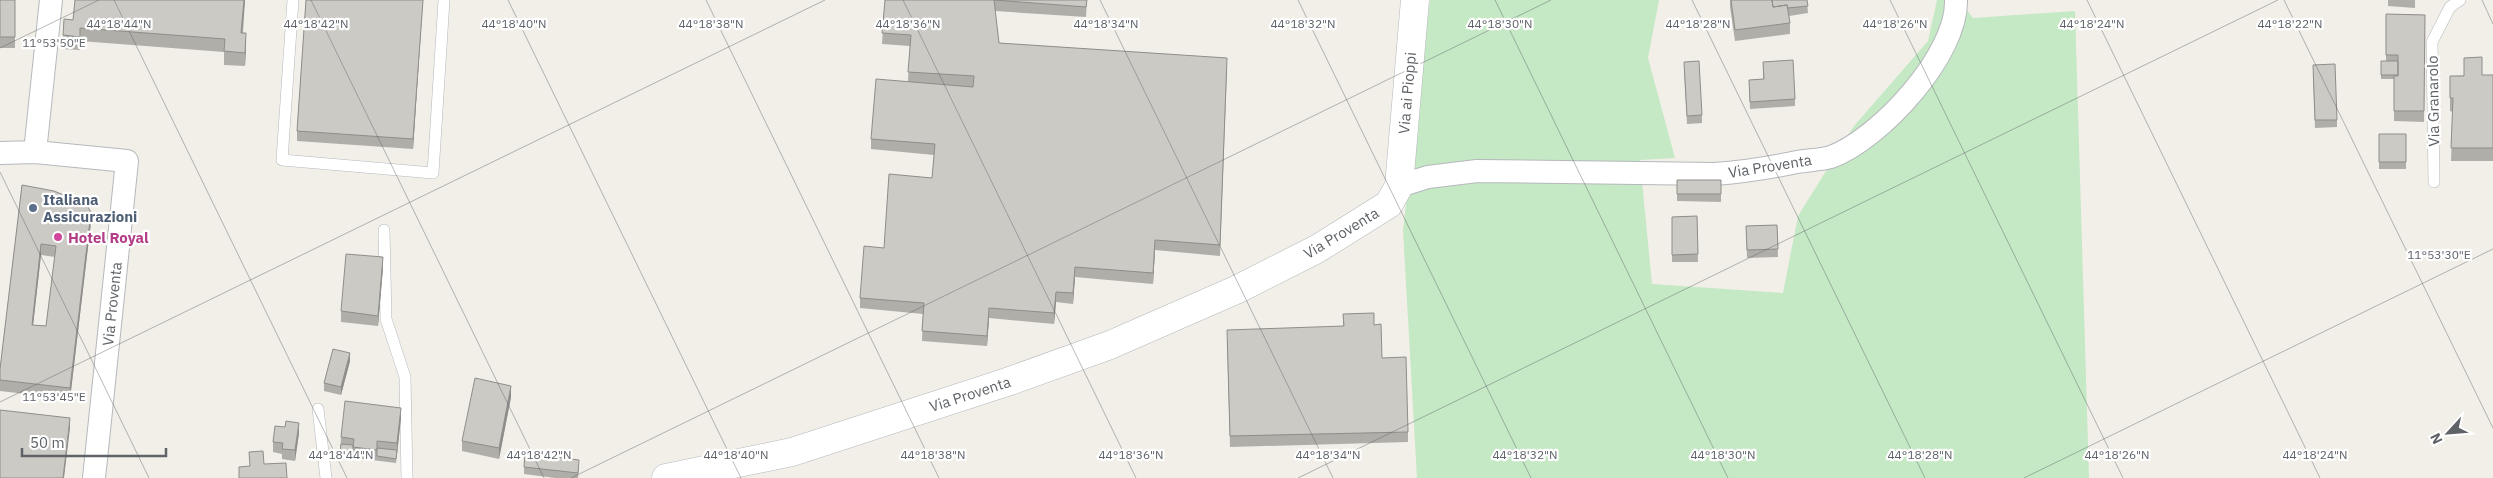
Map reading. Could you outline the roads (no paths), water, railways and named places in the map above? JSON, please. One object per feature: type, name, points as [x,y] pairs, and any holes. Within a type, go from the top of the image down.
[{"type":"street","points":[[35,152],[51,0]]},
{"type":"street","name":"Via ai Pioppi","points":[[1399,186],[1415,0]]},
{"type":"street","name":"Via Proventa","points":[[666,478],[792,452],[1007,382],[1110,344],[1238,288],[1317,249],[1389,204],[1399,186],[1428,177],[1477,171],[1714,174],[1753,172],[1830,157],[1865,139],[1899,107],[1929,72],[1951,30],[1956,0]]},
{"type":"street","name":"Via Proventa","points":[[0,153],[35,152],[127,161],[94,478]]},
{"type":"lane","points":[[293,0],[282,160],[433,173],[444,0]]},
{"type":"lane","name":"Via Granarolo","points":[[2434,182],[2432,42],[2450,7],[2460,0]]},
{"type":"lane","points":[[384,230],[386,319],[405,377],[407,478]]},
{"type":"lane","points":[[318,409],[326,478]]},
{"type":"place","name":"Italiana Assicurazioni","points":[[33,208]]},
{"type":"place","name":"Hotel Royal","points":[[58,237]]}]
